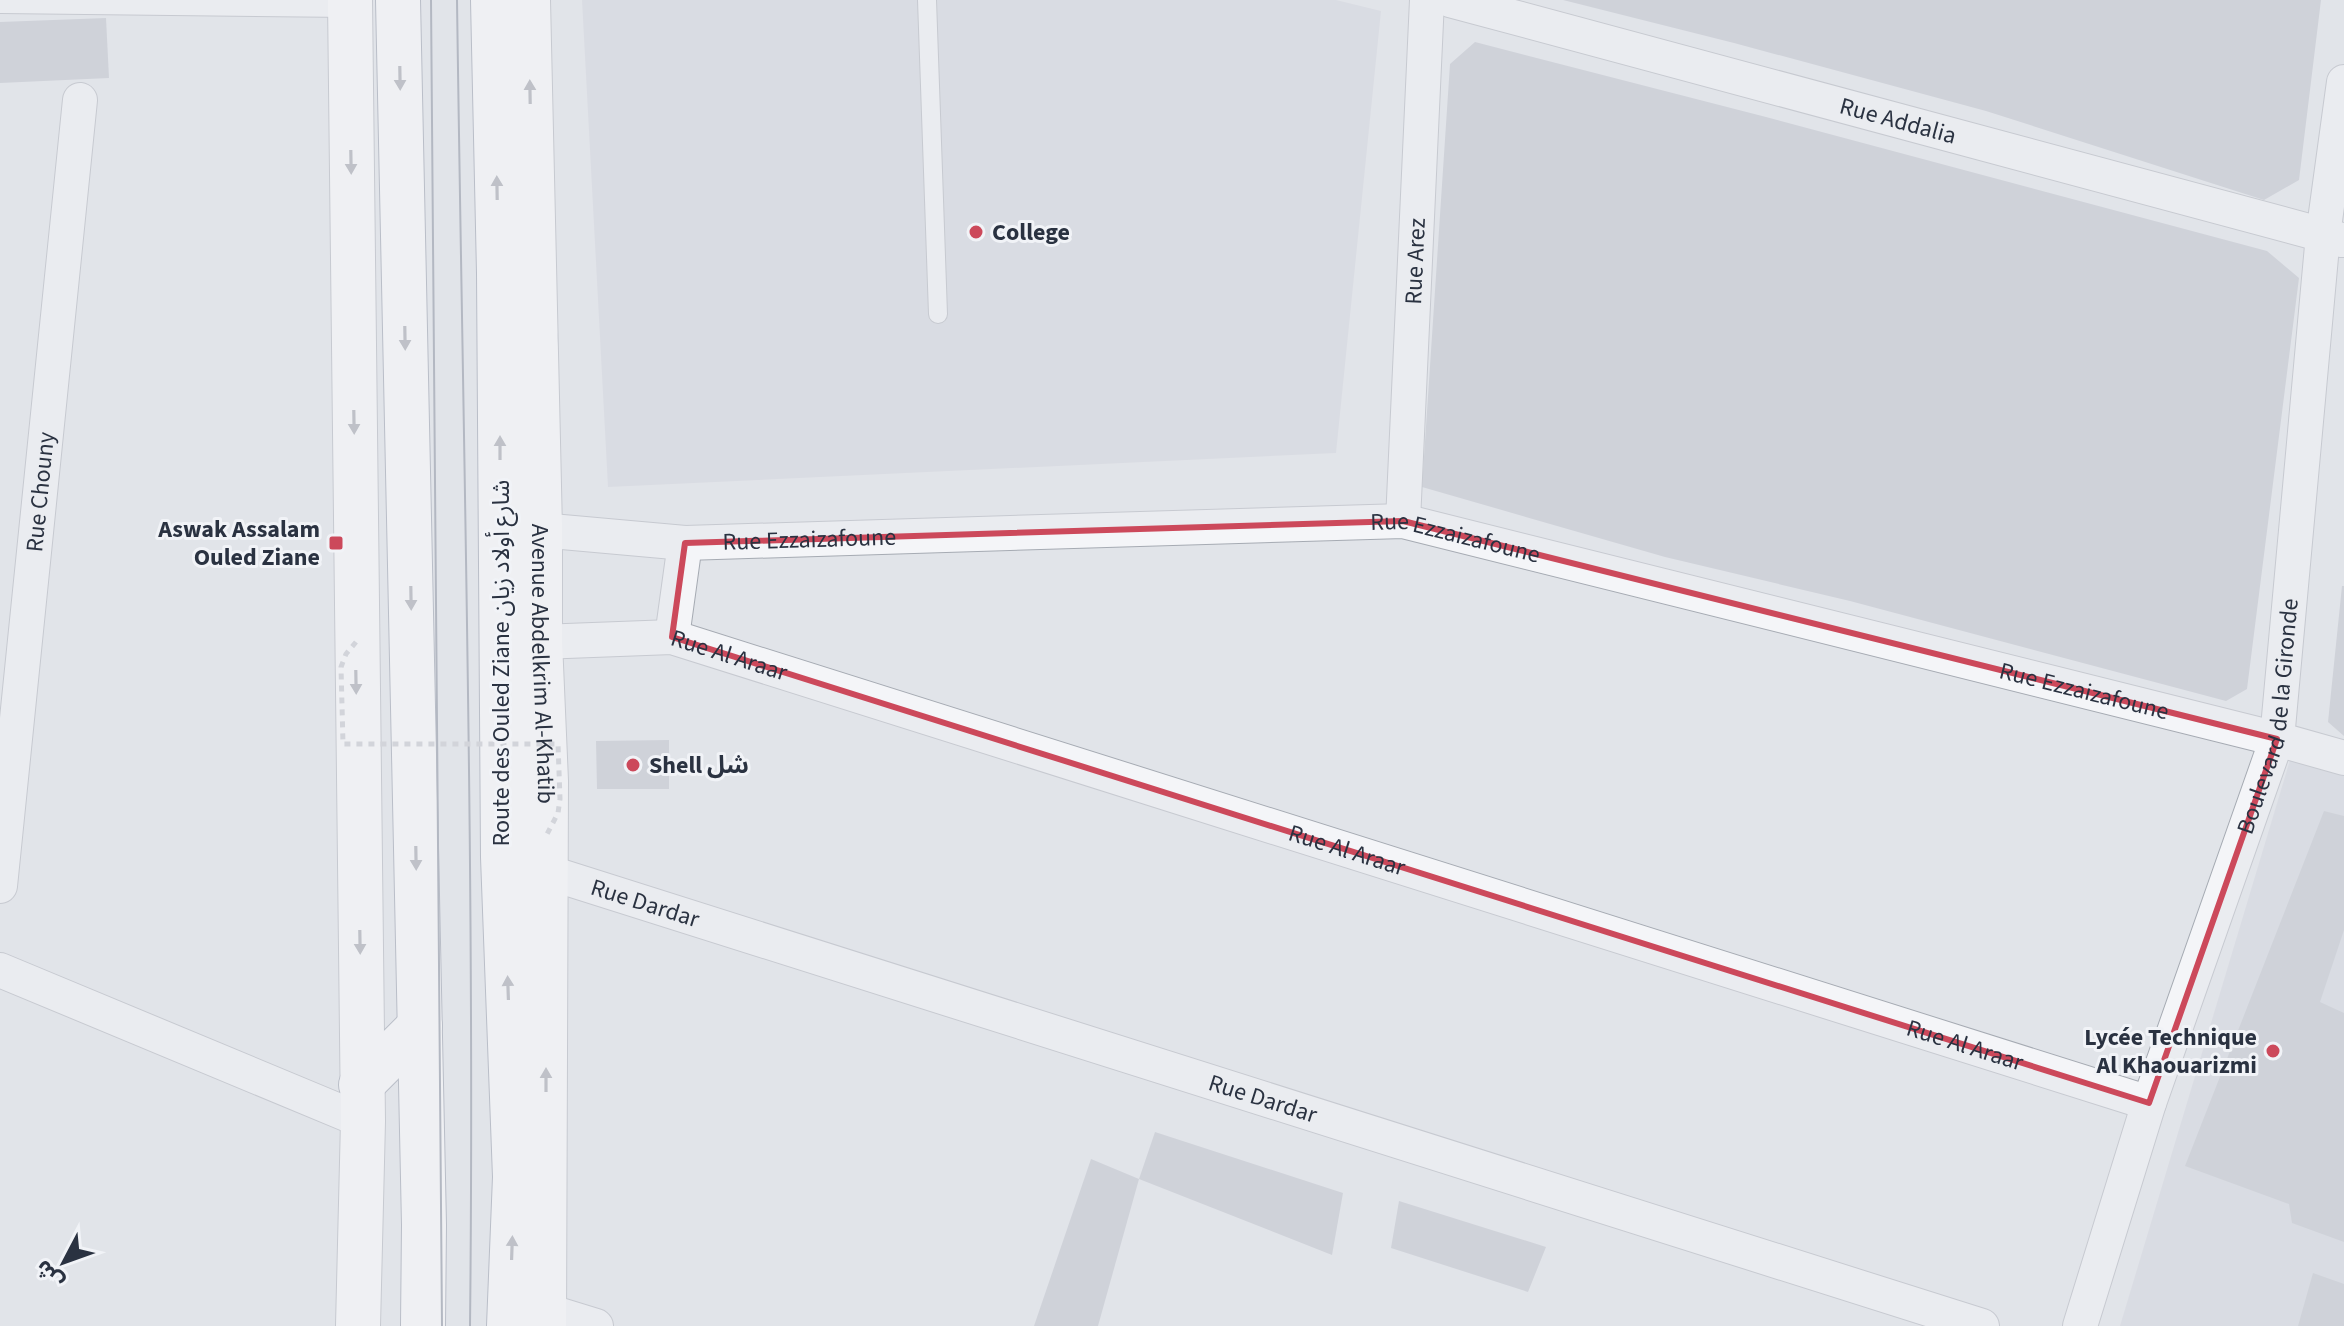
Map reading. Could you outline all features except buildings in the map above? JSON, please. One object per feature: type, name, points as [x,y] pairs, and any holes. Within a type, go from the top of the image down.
[{"type":"main road","points":[[398,0],[424,1225],[423,1326]]},
{"type":"main road","name":"Route des Ouled Ziane شارع أولاد زيان","points":[[493,0],[499,273],[503,857],[515,1177],[532,1321]]},
{"type":"main road","name":"Avenue Abdelkrim Al-Khatib","points":[[528,0],[540,642],[546,781],[546,1126],[532,1321]]},
{"type":"main road","points":[[350,4],[362,1103],[358,1326]]},
{"type":"main road","points":[[499,273],[535,339]]},
{"type":"main road","points":[[362,1103],[420,1026]]},
{"type":"main road","points":[[515,1177],[546,1126]]},
{"type":"street","name":"Rue Arez","points":[[1403,521],[1427,0]]},
{"type":"street","name":"Rue Addalia","points":[[1450,0],[2334,238]]},
{"type":"street","name":"Boulevard de la Gironde","points":[[2080,1326],[2149,1103],[2277,739],[2334,238],[2344,82]]},
{"type":"street","name":"Rue Chouny","points":[[0,886],[80,100]]},
{"type":"street","name":"Rue Ezzaizafoune","points":[[540,530],[685,543],[1403,521],[2344,758]]},
{"type":"street","points":[[672,637],[685,543]]},
{"type":"street","name":"Rue Al Araar","points":[[540,642],[672,637],[2149,1103]]},
{"type":"street","name":"Rue Dardar","points":[[544,855],[1982,1326]]},
{"type":"street","points":[[0,970],[362,1103]]},
{"type":"street","points":[[532,1321],[596,1326]]},
{"type":"lane","points":[[927,0],[938,314]]},
{"type":"lane","points":[[0,4],[350,4]]},
{"type":"path","points":[[356,642],[346,654],[341,667],[343,744],[558,744],[560,799],[544,855]]},
{"type":"highlighted area","points":[[1403,521],[2277,739],[2149,1103],[672,637],[685,543]]},
{"type":"shaded area","name":"College","points":[[582,0],[1336,0],[1381,11],[1336,453],[608,487]]},
{"type":"shaded area","name":"Lycée Technique Al Khaouarizmi","points":[[2290,760],[2344,776],[2344,1326],[2120,1326]]},
{"type":"tram line","points":[[431,0],[442,1326]]},
{"type":"tram line","points":[[457,0],[470,829],[470,1326]]},
{"type":"place","name":"College","points":[[976,232]]},
{"type":"place","name":"Aswak Assalam Ouled Ziane","points":[[336,543]]},
{"type":"place","name":"Shell شل","points":[[633,765]]},
{"type":"place","name":"Lycée Technique Al Khaouarizmi","points":[[2273,1051]]}]
